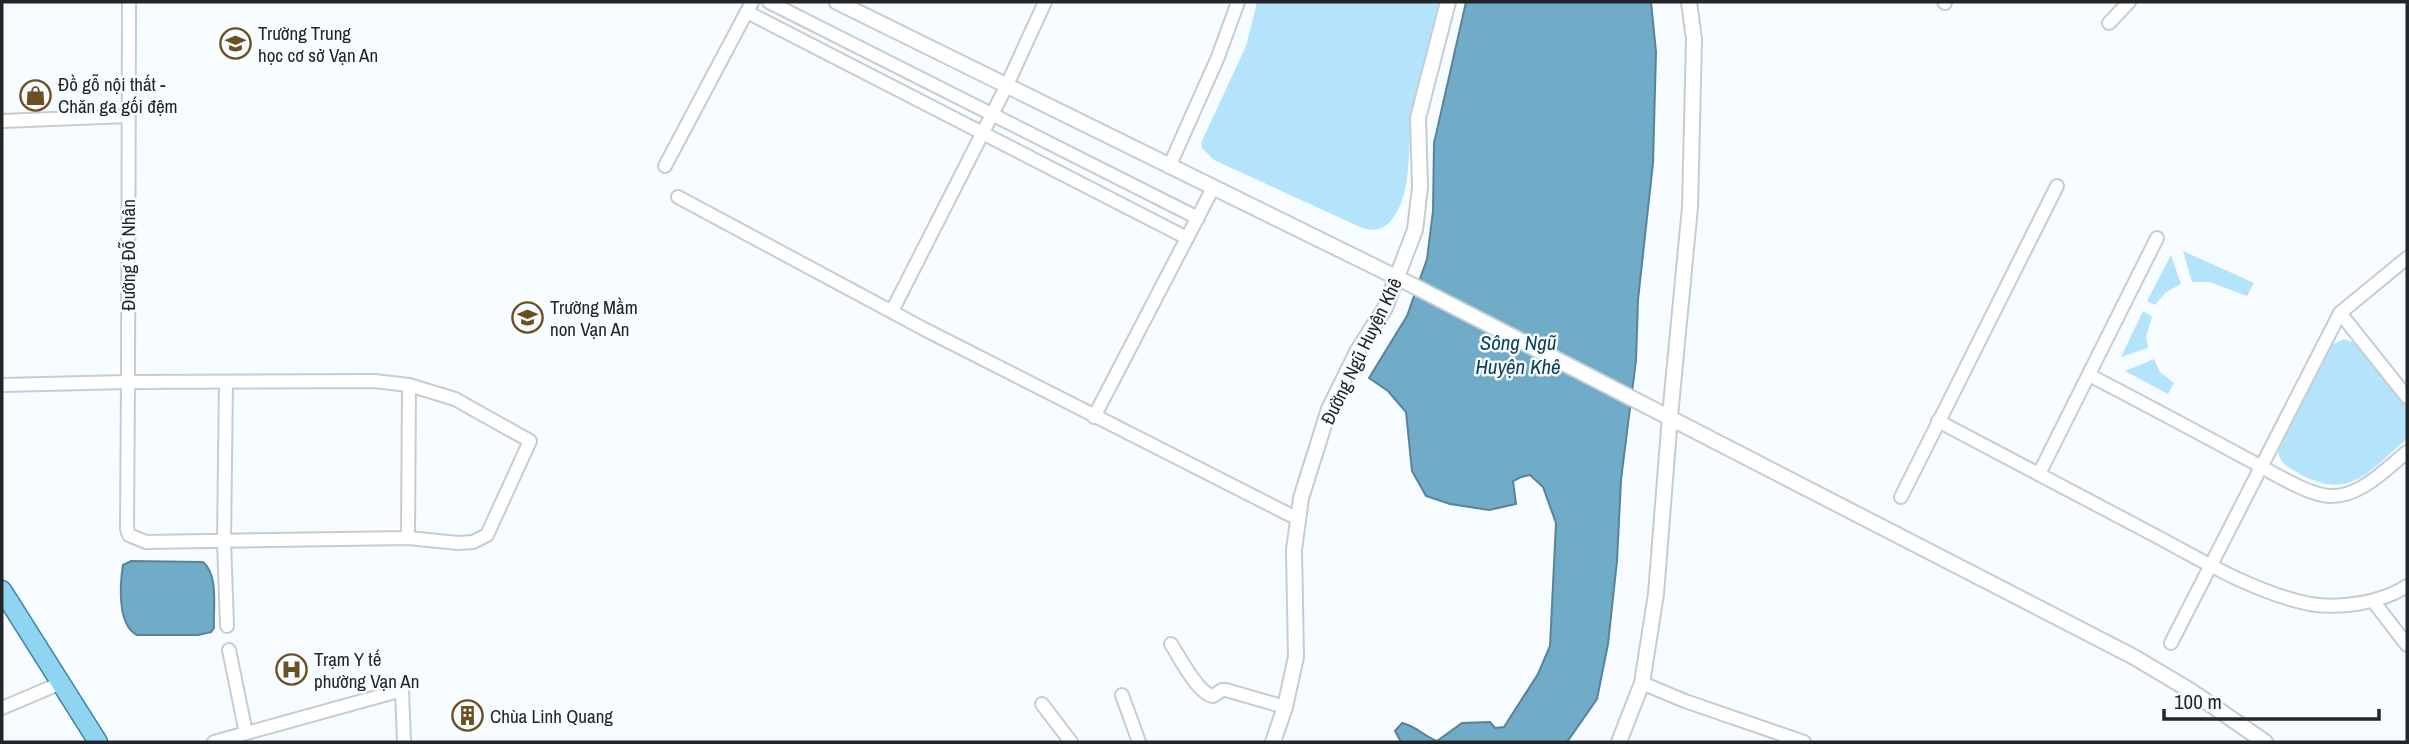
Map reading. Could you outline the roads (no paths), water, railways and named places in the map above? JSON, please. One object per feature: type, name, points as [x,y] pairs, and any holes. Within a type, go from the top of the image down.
[{"type":"main road","points":[[2,590],[98,742]]},
{"type":"street","name":"Đường Đỗ Nhân","points":[[129,2],[127,529],[130,536],[146,542],[224,541]]},
{"type":"street","points":[[769,2],[1198,218]]},
{"type":"street","points":[[837,2],[1414,286],[1670,416],[2134,657],[2191,691],[2264,742]]},
{"type":"street","points":[[892,311],[1006,87],[1045,2]]},
{"type":"street","points":[[1169,167],[1218,57],[1238,2]]},
{"type":"street","name":"Đường Ngũ Huyện Khê","points":[[1273,742],[1285,707],[1296,657],[1294,550],[1301,498],[1329,409],[1358,350],[1385,308],[1415,230],[1420,187],[1418,118],[1448,2]]},
{"type":"street","points":[[1619,742],[1642,683],[1657,594],[1670,416],[1690,207],[1694,39],[1689,2]]},
{"type":"street","points":[[2109,23],[2129,2]]},
{"type":"street","points":[[665,166],[749,7],[983,133],[1187,238]]},
{"type":"street","points":[[2,121],[127,116]]},
{"type":"street","points":[[1901,497],[2057,186]]},
{"type":"street","points":[[1094,417],[1213,188]]},
{"type":"street","points":[[678,197],[1094,417],[1298,519]]},
{"type":"street","points":[[2039,474],[2157,238]]},
{"type":"street","points":[[2171,643],[2340,313],[2407,258]]},
{"type":"street","points":[[2340,313],[2407,397]]},
{"type":"street","points":[[2089,374],[2261,466],[2309,490],[2329,496],[2350,493],[2367,484],[2407,452]]},
{"type":"street","points":[[2,385],[374,381],[409,385],[455,399],[530,442],[487,535],[481,539],[458,543],[408,538],[224,541]]},
{"type":"street","points":[[226,382],[224,541],[227,626]]},
{"type":"street","points":[[408,538],[409,385]]},
{"type":"street","points":[[1938,421],[2211,565],[2284,597],[2312,604],[2373,601],[2407,586]]},
{"type":"street","points":[[2373,601],[2407,645]]},
{"type":"street","points":[[1171,645],[1195,681],[1210,697],[1226,690],[1285,707]]},
{"type":"street","points":[[229,650],[246,733]]},
{"type":"street","points":[[2,708],[61,683]]},
{"type":"street","points":[[1642,683],[1685,701],[1804,742]]},
{"type":"street","points":[[214,742],[402,690],[404,742]]},
{"type":"street","points":[[1122,695],[1139,742]]},
{"type":"street","points":[[1042,704],[1070,742]]},
{"type":"water","name":"Sông Ngũ Huyện Khê","points":[[1466,2],[1651,2],[1656,52],[1653,163],[1638,300],[1636,360],[1621,480],[1617,561],[1608,644],[1597,699],[1567,742],[1401,742],[1395,731],[1402,723],[1437,741],[1462,723],[1490,722],[1495,728],[1504,727],[1538,674],[1550,646],[1556,523],[1543,487],[1530,475],[1521,477],[1513,481],[1516,504],[1489,510],[1450,504],[1426,496],[1412,471],[1406,412],[1388,391],[1369,378],[1407,316],[1427,259],[1433,211],[1434,143]]},
{"type":"water","points":[[131,561],[203,562],[213,584],[214,628],[211,632],[198,635],[137,635],[131,630],[123,613],[121,583],[123,565]]},
{"type":"place","name":"Trường Trung học cơ sở Vạn An","points":[[235,44]]},
{"type":"place","name":"Đồ gỗ nội thất - Chăn ga gối đệm","points":[[35,95]]},
{"type":"place","name":"Trường Mầm non Vạn An","points":[[527,318]]},
{"type":"place","name":"Trạm Y tế phường Vạn An","points":[[291,670]]},
{"type":"place","name":"Chùa Linh Quang","points":[[467,716]]}]
